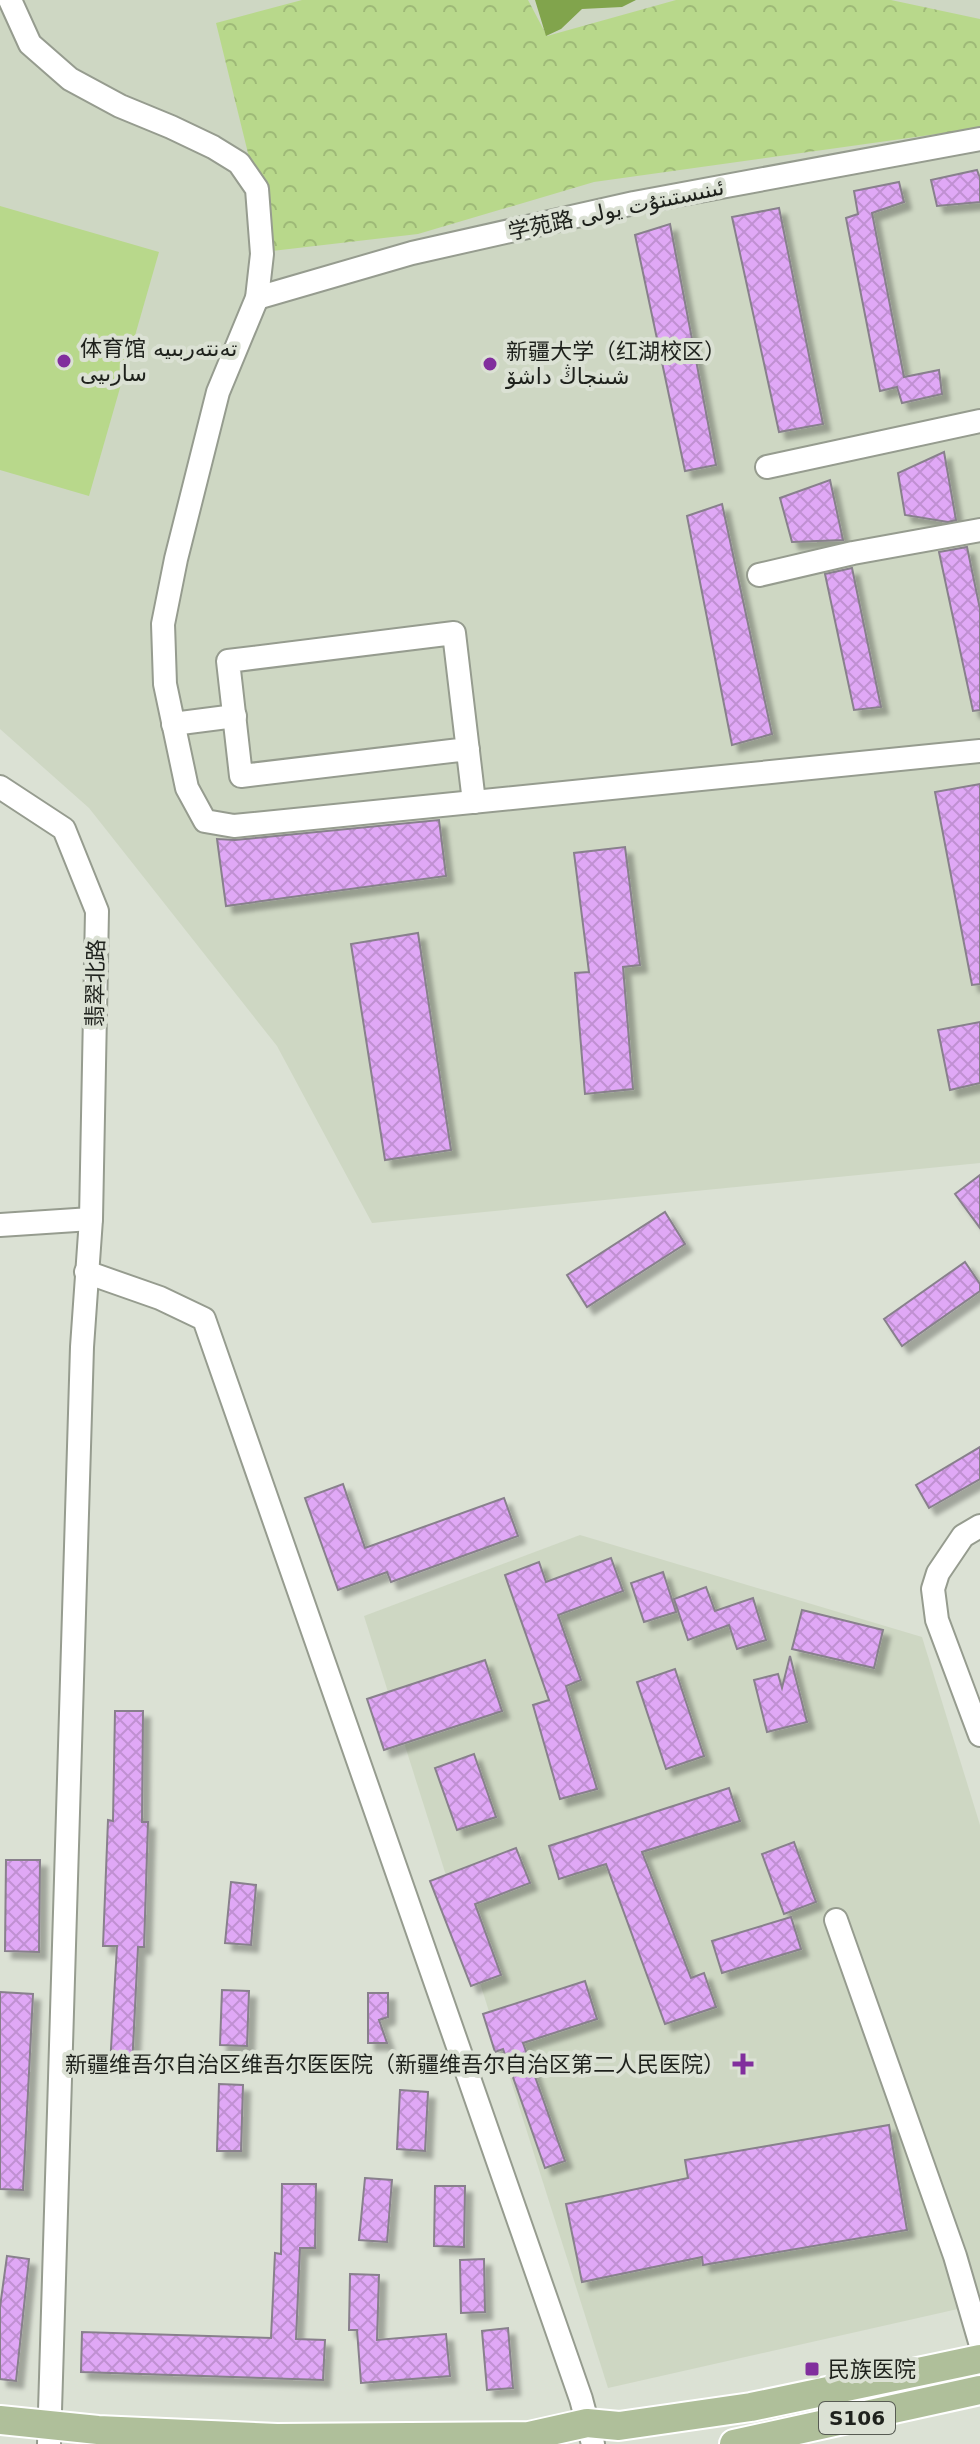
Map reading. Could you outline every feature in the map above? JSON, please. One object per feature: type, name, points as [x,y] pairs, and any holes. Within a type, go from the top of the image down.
[{"type":"main road","points":[[0,2420],[48,2434],[98,2430],[293,2438],[590,2434],[619,2426],[751,2407],[980,2359]]},
{"type":"main road","name":"S106","points":[[734,2444],[980,2390]]},
{"type":"street","points":[[10,0],[30,44],[70,79],[120,106],[213,147],[239,163],[257,189],[262,254],[257,298],[218,392],[163,624],[165,684],[173,724],[187,788],[205,821],[234,826],[980,751]]},
{"type":"street","name":"学苑路 ئىنىستىتۇت يولى","points":[[257,298],[412,253],[634,203],[980,139]]},
{"type":"street","points":[[767,467],[980,421]]},
{"type":"street","points":[[759,575],[853,553],[980,530]]},
{"type":"street","points":[[468,749],[241,776],[228,661],[454,633],[468,749],[474,802]]},
{"type":"street","points":[[173,724],[235,716]]},
{"type":"street","name":"翡翠北路","points":[[0,787],[64,829],[97,911],[91,1219],[86,1272],[48,2434]]},
{"type":"street","points":[[0,1225],[91,1219]]},
{"type":"street","points":[[86,1272],[160,1298],[204,1319],[561,2339],[590,2434]]},
{"type":"street","points":[[980,1526],[963,1536],[938,1573],[933,1589],[937,1620],[980,1735]]},
{"type":"street","points":[[836,1920],[955,2256],[980,2342]]},
{"type":"shaded area","name":"新疆大学（红湖校区） شىنجاڭ داشۆ","points":[[0,0],[980,0],[980,1163],[372,1223],[277,1046],[89,808],[0,729]]},
{"type":"shaded area","points":[[535,0],[636,0],[622,7],[582,9],[561,29],[546,36]]},
{"type":"shaded area","name":"新疆维吾尔自治区维吾尔医医院（新疆维吾尔自治区第二人民医院）","points":[[580,1535],[922,1637],[980,1825],[980,2304],[608,2388],[364,1616]]},
{"type":"green space","points":[[302,0],[528,0],[547,36],[676,0],[891,0],[980,19],[980,128],[594,182],[418,234],[272,251],[216,23]]},
{"type":"green space","name":"体育馆 تەنتەربىيە سارىيى","points":[[0,206],[159,252],[89,496],[0,470]]},
{"type":"building","points":[[977,170],[980,202],[937,206],[931,180]]},
{"type":"building","points":[[899,182],[904,202],[872,213],[904,377],[939,370],[942,394],[902,403],[897,387],[880,391],[846,218],[858,214],[854,191]]},
{"type":"building","points":[[779,208],[823,424],[779,432],[732,217]]},
{"type":"building","points":[[670,224],[716,465],[685,471],[635,235]]},
{"type":"building","points":[[944,452],[956,520],[948,522],[905,515],[898,473]]},
{"type":"building","points":[[830,480],[843,540],[792,542],[780,498]]},
{"type":"building","points":[[722,504],[772,734],[732,745],[687,516]]},
{"type":"building","points":[[967,547],[980,609],[980,710],[973,711],[939,552]]},
{"type":"building","points":[[852,568],[881,707],[854,710],[825,574]]},
{"type":"building","points":[[980,784],[980,984],[972,985],[935,792]]},
{"type":"building","points":[[439,820],[446,876],[226,906],[217,839],[235,840]]},
{"type":"building","points":[[625,847],[640,965],[623,967],[633,1089],[585,1094],[575,973],[589,972],[574,853]]},
{"type":"building","points":[[418,933],[451,1150],[385,1160],[351,944]]},
{"type":"building","points":[[980,1022],[980,1083],[950,1090],[938,1030]]},
{"type":"building","points":[[980,1175],[980,1228],[955,1194]]},
{"type":"building","points":[[665,1212],[685,1244],[587,1307],[567,1275]]},
{"type":"building","points":[[965,1262],[980,1284],[980,1291],[902,1346],[884,1319]]},
{"type":"building","points":[[980,1447],[980,1479],[929,1508],[916,1485]]},
{"type":"building","points":[[343,1484],[365,1548],[504,1498],[518,1536],[391,1582],[387,1572],[338,1590],[305,1498]]},
{"type":"building","points":[[611,1558],[623,1591],[558,1615],[581,1680],[566,1686],[597,1789],[560,1799],[533,1705],[549,1700],[505,1575],[539,1562],[546,1582]]},
{"type":"building","points":[[663,1572],[676,1612],[644,1622],[631,1583]]},
{"type":"building","points":[[706,1587],[715,1611],[753,1598],[766,1640],[737,1649],[729,1625],[688,1640],[674,1599]]},
{"type":"building","points":[[802,1610],[883,1630],[874,1668],[792,1649]]},
{"type":"building","points":[[790,1656],[807,1722],[767,1732],[754,1680],[778,1674],[782,1688]]},
{"type":"building","points":[[485,1660],[502,1711],[384,1750],[367,1699]]},
{"type":"building","points":[[675,1669],[704,1756],[666,1769],[637,1682]]},
{"type":"building","points":[[115,1711],[143,1711],[142,1822],[148,1822],[144,1947],[138,1947],[132,2067],[110,2066],[117,1946],[103,1946],[108,1820],[113,1821]]},
{"type":"building","points":[[474,1754],[496,1817],[457,1830],[435,1768]]},
{"type":"building","points":[[729,1788],[740,1821],[642,1852],[691,1978],[704,1973],[716,2007],[665,2024],[606,1864],[559,1879],[549,1846]]},
{"type":"building","points":[[794,1842],[816,1902],[784,1914],[762,1854]]},
{"type":"building","points":[[516,1848],[530,1883],[475,1904],[501,1975],[471,1986],[430,1881]]},
{"type":"building","points":[[6,1860],[40,1860],[39,1952],[5,1951]]},
{"type":"building","points":[[231,1882],[256,1885],[251,1945],[225,1943]]},
{"type":"building","points":[[791,1917],[801,1949],[722,1973],[712,1941]]},
{"type":"building","points":[[585,1981],[597,2019],[523,2043],[565,2161],[545,2168],[503,2049],[495,2052],[483,2014]]},
{"type":"building","points":[[222,1990],[249,1991],[247,2046],[220,2045]]},
{"type":"building","points":[[0,1992],[33,1994],[23,2190],[0,2189]]},
{"type":"building","points":[[368,1993],[388,1993],[388,2017],[379,2020],[387,2043],[368,2043]]},
{"type":"building","points":[[219,2084],[243,2085],[241,2151],[217,2151]]},
{"type":"building","points":[[400,2090],[428,2092],[425,2151],[397,2149]]},
{"type":"building","points":[[889,2125],[907,2230],[703,2265],[702,2257],[582,2282],[566,2204],[688,2178],[685,2160]]},
{"type":"building","points":[[365,2178],[392,2180],[387,2242],[359,2240]]},
{"type":"building","points":[[282,2184],[316,2184],[315,2248],[300,2248],[296,2339],[325,2340],[323,2380],[81,2372],[82,2332],[271,2338],[275,2253],[281,2254]]},
{"type":"building","points":[[435,2186],[465,2186],[464,2247],[434,2246]]},
{"type":"building","points":[[7,2256],[29,2259],[16,2381],[0,2379],[0,2307]]},
{"type":"building","points":[[484,2259],[485,2312],[461,2313],[460,2260]]},
{"type":"building","points":[[350,2274],[379,2275],[377,2340],[446,2334],[450,2376],[361,2383],[357,2330],[349,2330]]},
{"type":"building","points":[[508,2328],[513,2388],[487,2390],[482,2331]]},
{"type":"place","name":"体育馆 تەنتەربىيە سارىيى","points":[[64,361]]},
{"type":"place","name":"新疆大学（红湖校区） شىنجاڭ داشۆ","points":[[490,364]]},
{"type":"place","name":"新疆维吾尔自治区维吾尔医医院（新疆维吾尔自治区第二人民医院）","points":[[743,2064]]},
{"type":"place","name":"民族医院","points":[[812,2369]]}]
